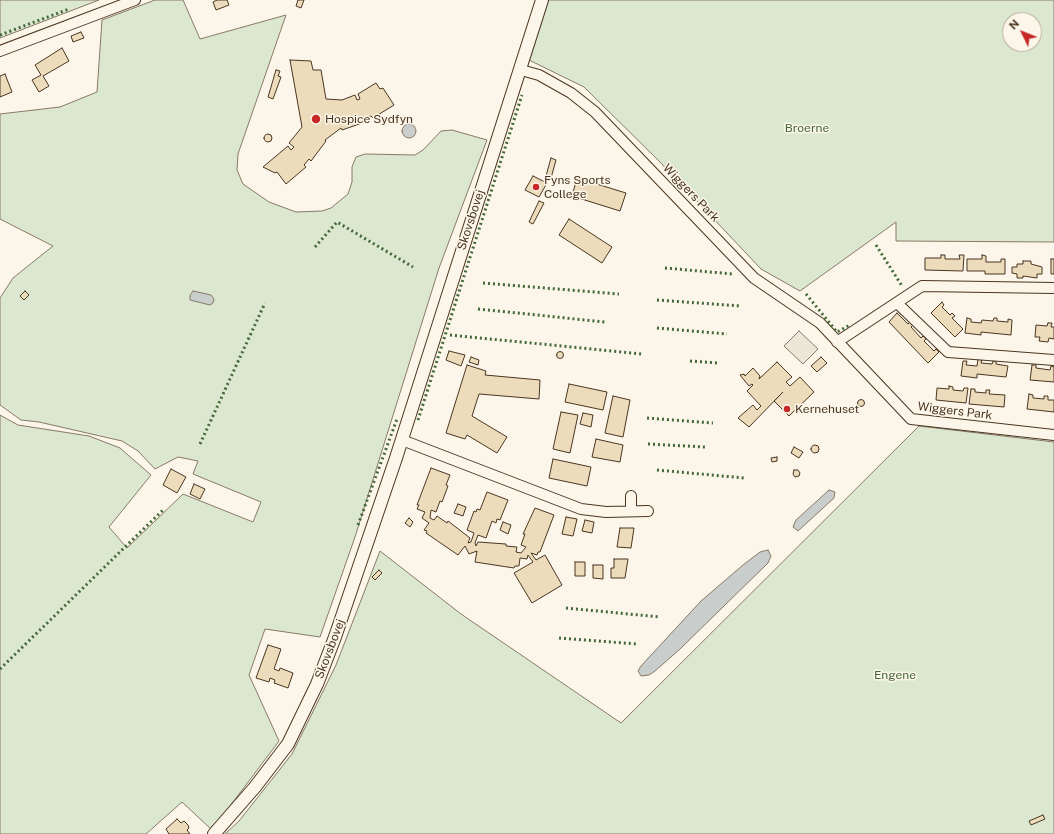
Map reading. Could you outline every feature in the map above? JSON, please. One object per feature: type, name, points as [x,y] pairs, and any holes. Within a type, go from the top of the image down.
[{"type":"street","points":[[0,51],[135,0]]},
{"type":"street","name":"Skovsbovej","points":[[214,834],[255,787],[288,744],[317,684],[338,629],[402,440],[452,278],[521,70],[542,0]]},
{"type":"street","name":"Wiggers Park","points":[[521,70],[539,75],[571,93],[595,112],[754,278],[820,323],[912,419],[1054,435]]},
{"type":"street","points":[[837,342],[922,286],[1054,288]]},
{"type":"street","points":[[897,303],[948,352],[1054,360]]},
{"type":"street","points":[[402,440],[581,509],[606,512],[648,510]]},
{"type":"street","points":[[631,496],[631,511]]},
{"type":"green space","points":[[0,0],[99,0],[0,38]]},
{"type":"green space","points":[[155,0],[183,0],[200,39],[286,15],[238,154],[237,170],[243,184],[269,202],[296,212],[322,211],[331,208],[348,194],[352,182],[352,167],[356,157],[365,154],[415,155],[423,150],[441,131],[452,130],[487,140],[439,268],[355,537],[320,637],[265,629],[249,675],[279,741],[212,830],[182,802],[146,834],[0,834],[0,415],[18,425],[89,436],[120,448],[151,475],[109,527],[127,548],[183,494],[253,522],[261,502],[193,474],[198,461],[178,457],[155,469],[138,451],[122,441],[39,422],[21,420],[0,405],[0,298],[13,278],[53,246],[0,219],[0,114],[60,107],[97,92],[102,20]]},
{"type":"green space","name":"Broerne","points":[[545,0],[1054,0],[1054,242],[896,241],[896,222],[800,291],[761,269],[659,161],[584,87],[529,60]]},
{"type":"green space","name":"Engene","points":[[919,426],[1054,442],[1054,834],[225,834],[239,821],[292,754],[336,665],[380,551],[461,614],[621,723]]},
{"type":"shaded area","points":[[409,124],[414,126],[416,131],[414,136],[409,138],[404,136],[402,131],[404,126]]},
{"type":"shaded area","points":[[193,291],[211,295],[214,299],[213,303],[210,305],[190,300],[190,295]]},
{"type":"shaded area","points":[[799,331],[818,349],[803,364],[784,346]]},
{"type":"shaded area","points":[[829,490],[835,492],[834,498],[798,531],[793,527],[796,520]]},
{"type":"shaded area","points":[[768,550],[771,556],[768,563],[679,650],[655,671],[649,675],[641,676],[638,671],[641,666],[701,601],[760,552]]},
{"type":"building","points":[[217,0],[227,0],[229,5],[216,10],[213,2]]},
{"type":"building","points":[[298,0],[304,0],[301,8],[296,6]]},
{"type":"building","points":[[81,32],[84,38],[73,42],[71,36]]},
{"type":"building","points":[[62,48],[69,61],[43,76],[49,86],[39,92],[32,80],[41,75],[35,65]]},
{"type":"building","points":[[290,60],[311,61],[313,70],[321,70],[326,99],[342,100],[355,95],[357,100],[360,99],[358,94],[376,83],[380,89],[383,88],[394,105],[373,118],[371,116],[364,119],[365,122],[342,130],[341,128],[325,140],[326,141],[311,161],[309,159],[304,165],[306,167],[286,184],[277,172],[275,173],[263,167],[288,146],[291,150],[294,147],[289,143],[302,127]]},
{"type":"building","points":[[276,70],[280,71],[278,76],[281,77],[273,99],[268,97]]},
{"type":"building","points":[[5,74],[12,92],[0,97],[0,76]]},
{"type":"building","points":[[268,134],[271,135],[271,141],[268,142],[265,141],[264,138],[265,135]]},
{"type":"building","points":[[551,158],[556,160],[551,178],[546,176]]},
{"type":"building","name":"Fyns Sports College","points":[[533,176],[547,183],[539,197],[525,190]]},
{"type":"building","points":[[577,178],[626,193],[620,211],[572,196]]},
{"type":"building","points":[[539,201],[544,203],[533,224],[529,222]]},
{"type":"building","points":[[569,219],[612,247],[602,263],[559,235]]},
{"type":"building","points":[[941,255],[945,255],[945,259],[960,259],[959,255],[964,255],[963,271],[925,270],[925,258],[941,258]]},
{"type":"building","points":[[982,255],[986,256],[986,262],[1001,262],[1001,259],[1005,259],[1005,274],[985,274],[985,271],[967,271],[967,259],[982,259]]},
{"type":"building","points":[[1051,259],[1054,259],[1054,274],[1051,274]]},
{"type":"building","points":[[1023,261],[1031,261],[1031,264],[1042,267],[1042,274],[1037,274],[1037,278],[1023,276],[1023,278],[1017,278],[1017,274],[1012,273],[1012,267],[1017,267],[1017,264],[1023,264]]},
{"type":"building","points":[[25,291],[29,295],[24,300],[20,296]]},
{"type":"building","points":[[942,302],[944,305],[942,307],[950,315],[952,313],[955,316],[952,318],[963,329],[955,337],[931,313]]},
{"type":"building","points":[[897,313],[908,324],[910,322],[913,325],[911,327],[921,338],[923,336],[926,339],[924,341],[934,351],[936,349],[939,352],[928,363],[889,322]]},
{"type":"building","points":[[967,318],[971,319],[971,322],[981,323],[982,320],[993,321],[994,318],[997,318],[997,321],[1008,322],[1008,319],[1012,320],[1011,335],[981,332],[981,335],[965,333]]},
{"type":"building","points":[[1048,323],[1052,323],[1051,327],[1054,327],[1054,339],[1049,338],[1048,342],[1039,341],[1040,337],[1035,337],[1036,325],[1047,326]]},
{"type":"building","points":[[449,351],[465,355],[461,366],[446,360]]},
{"type":"building","points":[[560,351],[564,355],[560,359],[556,355]]},
{"type":"building","points":[[471,357],[479,360],[478,365],[469,362]]},
{"type":"building","points":[[821,357],[827,363],[817,372],[811,366]]},
{"type":"building","points":[[978,359],[982,360],[981,363],[992,364],[993,361],[996,361],[996,364],[1008,366],[1006,377],[977,374],[977,378],[961,376],[963,361],[967,361],[966,365],[977,366]]},
{"type":"building","points":[[777,362],[792,377],[786,382],[790,386],[800,377],[814,392],[789,416],[774,401],[749,427],[738,418],[753,405],[757,410],[761,406],[747,391],[753,385],[752,384],[749,386],[740,375],[744,374],[745,376],[753,368],[760,376],[759,379]]},
{"type":"building","points":[[467,365],[486,371],[485,375],[540,380],[539,399],[479,394],[472,416],[507,437],[497,453],[467,435],[465,439],[446,433]]},
{"type":"building","points":[[1032,365],[1036,365],[1036,368],[1050,370],[1051,366],[1054,367],[1054,382],[1030,380]]},
{"type":"building","points":[[569,384],[607,392],[603,410],[565,402]]},
{"type":"building","points":[[949,386],[953,387],[953,390],[963,391],[964,388],[968,388],[966,403],[936,400],[937,388],[949,389]]},
{"type":"building","points":[[971,389],[975,389],[975,392],[986,393],[986,390],[990,390],[989,394],[1005,395],[1004,407],[969,404]]},
{"type":"building","points":[[1029,394],[1033,395],[1033,398],[1044,399],[1044,396],[1048,396],[1048,400],[1054,400],[1054,412],[1027,409]]},
{"type":"building","points":[[613,396],[630,400],[623,437],[605,433]]},
{"type":"building","points":[[861,399],[864,400],[864,406],[861,407],[858,406],[857,403],[858,400]]},
{"type":"building","points":[[561,412],[578,415],[570,453],[553,449]]},
{"type":"building","points":[[583,413],[593,415],[591,427],[580,424]]},
{"type":"building","points":[[596,439],[623,445],[620,462],[592,457]]},
{"type":"building","points":[[813,445],[817,445],[819,449],[817,453],[813,453],[811,451],[811,447]]},
{"type":"building","points":[[794,447],[803,452],[799,458],[791,453]]},
{"type":"building","points":[[777,457],[777,461],[772,462],[771,458]]},
{"type":"building","points":[[553,459],[591,467],[587,486],[549,478]]},
{"type":"building","points":[[431,468],[450,475],[446,485],[448,486],[442,502],[440,501],[436,512],[431,510],[430,518],[434,520],[437,516],[447,523],[448,521],[470,538],[468,543],[471,542],[474,533],[467,530],[474,511],[476,512],[477,509],[480,510],[487,492],[508,500],[500,520],[497,519],[496,523],[492,521],[486,538],[478,535],[475,543],[476,546],[478,542],[506,544],[506,546],[517,547],[516,552],[521,553],[526,547],[521,545],[525,534],[523,534],[535,508],[554,515],[540,552],[538,552],[537,555],[531,553],[536,560],[545,555],[562,585],[532,603],[514,573],[533,562],[528,555],[527,559],[520,558],[519,566],[515,566],[514,568],[475,562],[477,551],[469,554],[465,546],[458,555],[426,533],[427,531],[424,530],[429,523],[422,518],[425,512],[417,509],[419,505],[417,505]]},
{"type":"building","points":[[171,469],[186,477],[177,493],[163,485]]},
{"type":"building","points":[[794,470],[798,470],[800,473],[799,476],[795,477],[793,474]]},
{"type":"building","points":[[194,484],[205,489],[200,499],[190,494]]},
{"type":"building","points":[[458,504],[466,507],[463,516],[454,513]]},
{"type":"building","points":[[566,517],[577,519],[573,536],[562,534]]},
{"type":"building","points":[[409,518],[413,522],[410,527],[405,523]]},
{"type":"building","points":[[585,520],[594,522],[592,533],[582,531]]},
{"type":"building","points":[[503,522],[511,525],[508,534],[500,530]]},
{"type":"building","points":[[620,528],[634,528],[631,548],[617,547]]},
{"type":"building","points":[[614,559],[628,559],[625,578],[611,578],[611,568],[614,568]]},
{"type":"building","points":[[575,562],[585,562],[585,576],[575,576]]},
{"type":"building","points":[[593,565],[603,565],[603,579],[593,578]]},
{"type":"building","points":[[379,570],[382,573],[375,580],[372,577]]},
{"type":"building","points":[[268,645],[281,649],[274,669],[279,671],[280,668],[293,673],[288,688],[274,683],[275,680],[270,678],[269,682],[256,678]]},
{"type":"building","points":[[1043,815],[1045,819],[1031,825],[1029,821]]},
{"type":"building","points":[[177,819],[181,823],[184,821],[188,825],[189,828],[187,830],[190,834],[169,834],[166,829]]},
{"type":"hedge","points":[[0,35],[69,9]]},
{"type":"hedge","points":[[418,420],[522,95]]},
{"type":"hedge","points":[[315,247],[337,222],[413,267]]},
{"type":"hedge","points":[[876,245],[902,286]]},
{"type":"hedge","points":[[665,268],[733,274]]},
{"type":"hedge","points":[[483,283],[619,294]]},
{"type":"hedge","points":[[806,294],[837,332],[850,325]]},
{"type":"hedge","points":[[657,300],[741,306]]},
{"type":"hedge","points":[[200,444],[265,303]]},
{"type":"hedge","points":[[478,309],[605,322]]},
{"type":"hedge","points":[[657,328],[727,334]]},
{"type":"hedge","points":[[450,335],[642,354]]},
{"type":"hedge","points":[[690,361],[718,363]]},
{"type":"hedge","points":[[647,418],[713,423]]},
{"type":"hedge","points":[[358,525],[397,419]]},
{"type":"hedge","points":[[648,444],[705,447]]},
{"type":"hedge","points":[[657,470],[744,478]]},
{"type":"hedge","points":[[0,669],[163,510]]},
{"type":"hedge","points":[[566,608],[660,617]]},
{"type":"hedge","points":[[559,638],[637,644]]},
{"type":"place","name":"Hospice Sydfyn","points":[[316,119]]},
{"type":"place","name":"Fyns Sports College","points":[[536,187]]},
{"type":"place","name":"Kernehuset","points":[[787,409]]}]
